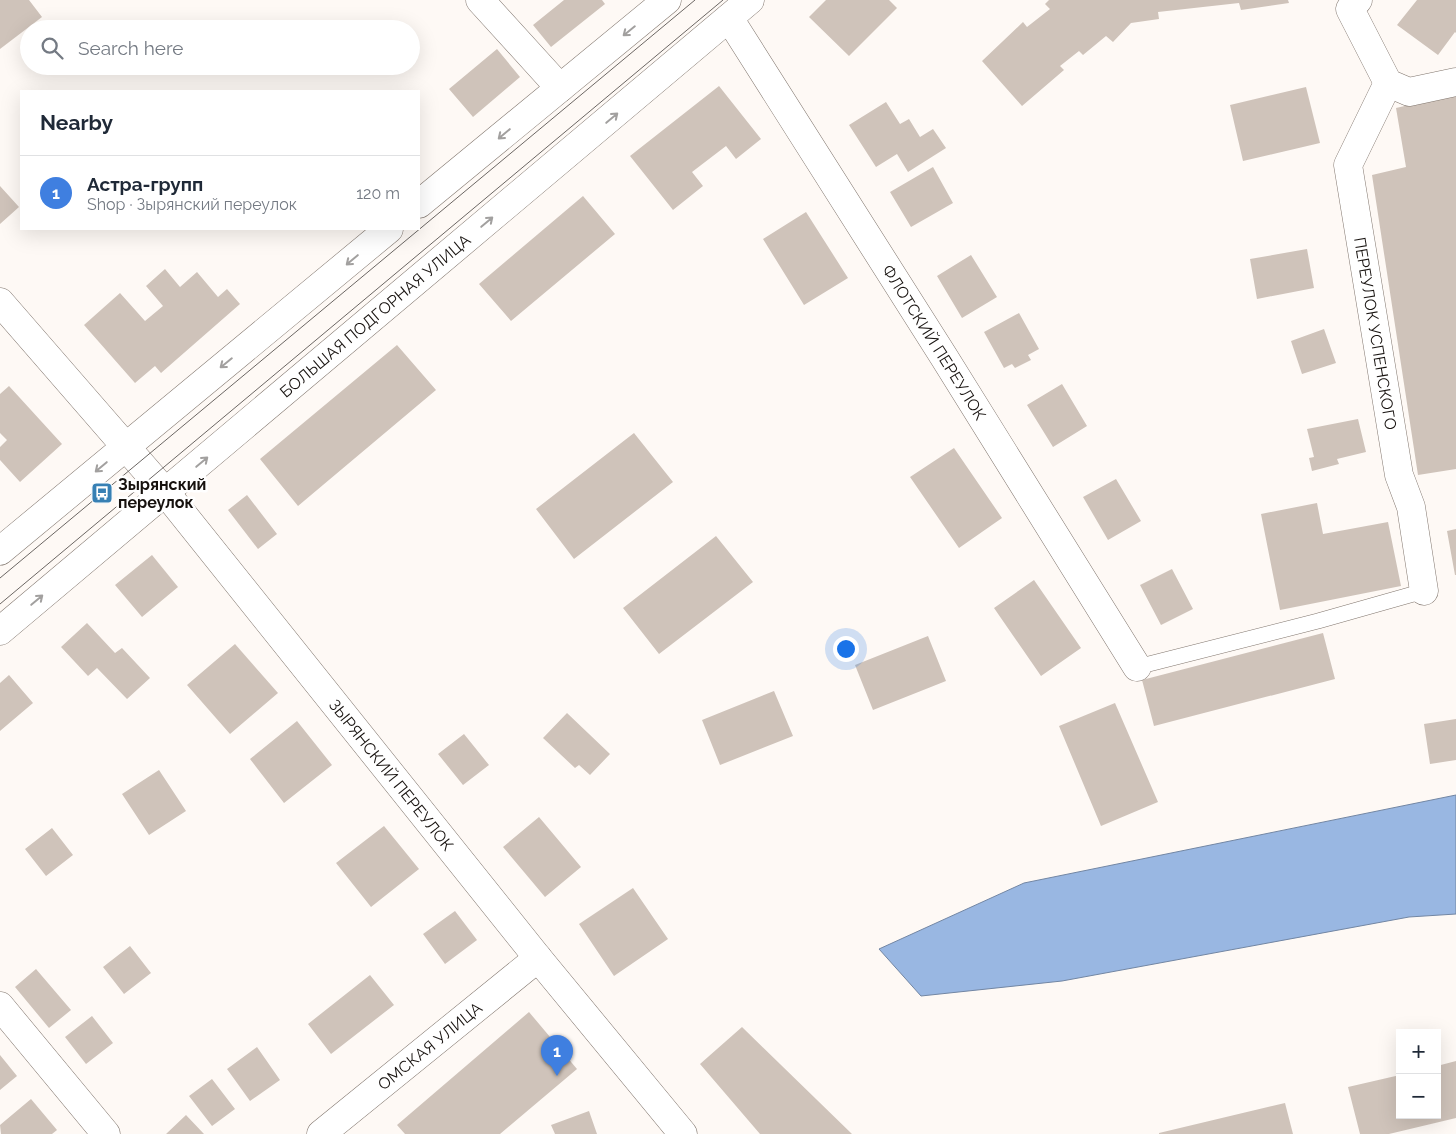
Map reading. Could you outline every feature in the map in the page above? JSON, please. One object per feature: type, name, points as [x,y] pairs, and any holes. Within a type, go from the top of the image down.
[{"type":"street","points":[[480,0],[560,88]]},
{"type":"street","points":[[420,203],[667,0]]},
{"type":"street","name":"БОЛЬШАЯ ПОДГОРНАЯ УЛИЦА","points":[[0,631],[750,0]]},
{"type":"street","points":[[1358,0],[1350,9],[1388,84],[1409,92],[1456,82]]},
{"type":"street","name":"ФЛОТСКИЙ ПЕРЕУЛОК","points":[[729,18],[944,357],[1137,667]]},
{"type":"street","name":"ПЕРЕУЛОК УСПЕНСКОГО","points":[[1388,84],[1348,165],[1399,475],[1411,507],[1424,591]]},
{"type":"street","points":[[0,551],[388,230]]},
{"type":"street","name":"ЗЫРЯНСКИЙ ПЕРЕУЛОК","points":[[0,302],[166,493],[538,958],[684,1134]]},
{"type":"street","name":"ОМСКАЯ УЛИЦА","points":[[321,1134],[538,958]]},
{"type":"street","points":[[0,1006],[106,1134]]},
{"type":"lane","points":[[1137,667],[1318,621],[1424,591]]},
{"type":"water","points":[[1456,795],[1456,914],[1409,917],[1062,981],[921,996],[879,949],[1024,883]]},
{"type":"building","points":[[0,0],[29,0],[42,17],[38,20],[20,20],[20,34],[0,49]]},
{"type":"building","points":[[564,0],[602,0],[605,4],[551,47],[533,25]]},
{"type":"building","points":[[826,0],[889,0],[897,8],[849,56],[809,17]]},
{"type":"building","points":[[1049,0],[1288,0],[1289,3],[1241,10],[1239,3],[1158,12],[1159,19],[1131,23],[1113,42],[1106,36],[1083,55],[1079,51],[1060,66],[1064,70],[1022,106],[982,61],[1023,22],[1027,27],[1050,9],[1045,4]]},
{"type":"building","points":[[1417,0],[1456,0],[1456,33],[1438,55],[1397,25]]},
{"type":"building","points":[[497,49],[520,77],[473,117],[449,89]]},
{"type":"building","points":[[719,86],[761,139],[736,159],[726,146],[692,172],[703,186],[673,210],[630,156]]},
{"type":"building","points":[[1306,87],[1320,143],[1243,161],[1230,105]]},
{"type":"building","points":[[1456,94],[1456,469],[1418,475],[1372,175],[1406,167],[1396,108]]},
{"type":"building","points":[[886,102],[900,124],[909,119],[920,137],[933,129],[946,148],[908,172],[897,154],[876,167],[849,125]]},
{"type":"building","points":[[933,167],[953,203],[911,227],[890,192]]},
{"type":"building","points":[[0,186],[19,207],[0,224]]},
{"type":"building","points":[[583,196],[615,234],[511,321],[479,284]]},
{"type":"building","points":[[806,212],[848,278],[804,305],[763,239]]},
{"type":"building","points":[[1307,249],[1314,288],[1257,299],[1250,259]]},
{"type":"building","points":[[971,255],[997,297],[962,318],[937,276]]},
{"type":"building","points":[[165,269],[180,287],[197,272],[218,297],[227,289],[240,304],[161,373],[155,366],[135,383],[84,325],[120,293],[145,321],[163,306],[146,286]]},
{"type":"building","points":[[1019,313],[1039,349],[1028,355],[1031,360],[1015,368],[1012,364],[1004,368],[984,332]]},
{"type":"building","points":[[1324,329],[1336,363],[1302,374],[1291,341]]},
{"type":"building","points":[[397,345],[436,390],[298,506],[260,459]]},
{"type":"building","points":[[1062,384],[1087,426],[1053,447],[1027,405]]},
{"type":"building","points":[[9,386],[62,444],[20,482],[0,460],[0,447],[7,440],[0,433],[0,394]]},
{"type":"building","points":[[1358,419],[1366,452],[1337,459],[1339,464],[1312,471],[1309,458],[1314,457],[1307,429]]},
{"type":"building","points":[[634,433],[673,482],[574,559],[536,509]]},
{"type":"building","points":[[954,448],[1002,518],[959,548],[910,477]]},
{"type":"building","points":[[1116,479],[1141,521],[1108,540],[1083,497]]},
{"type":"building","points":[[247,495],[277,534],[258,549],[228,510]]},
{"type":"building","points":[[1317,503],[1323,534],[1388,522],[1401,586],[1280,610],[1261,514]]},
{"type":"building","points":[[1456,529],[1456,575],[1455,575],[1447,531]]},
{"type":"building","points":[[716,536],[753,582],[659,654],[623,608]]},
{"type":"building","points":[[152,555],[178,587],[142,617],[115,585]]},
{"type":"building","points":[[1172,569],[1193,609],[1161,625],[1140,585]]},
{"type":"building","points":[[1034,580],[1081,648],[1041,676],[994,608]]},
{"type":"building","points":[[87,623],[115,653],[122,648],[150,678],[127,699],[97,668],[88,676],[61,647]]},
{"type":"building","points":[[1323,633],[1335,679],[1154,726],[1142,680]]},
{"type":"building","points":[[928,636],[946,681],[873,710],[855,665]]},
{"type":"building","points":[[235,644],[278,693],[230,734],[187,685]]},
{"type":"building","points":[[9,675],[33,703],[0,731],[0,683]]},
{"type":"building","points":[[774,691],[793,736],[720,765],[702,720]]},
{"type":"building","points":[[1115,703],[1158,802],[1101,826],[1059,726]]},
{"type":"building","points":[[567,713],[610,754],[590,775],[579,765],[575,768],[543,738]]},
{"type":"building","points":[[1456,719],[1456,760],[1430,764],[1424,724]]},
{"type":"building","points":[[297,721],[332,765],[284,803],[250,759]]},
{"type":"building","points":[[464,734],[489,765],[463,785],[438,754]]},
{"type":"building","points":[[159,770],[186,811],[149,835],[122,794]]},
{"type":"building","points":[[539,817],[581,867],[545,897],[503,847]]},
{"type":"building","points":[[384,826],[419,869],[371,907],[336,863]]},
{"type":"building","points":[[52,828],[73,855],[46,876],[25,849]]},
{"type":"building","points":[[633,888],[668,939],[614,976],[579,924]]},
{"type":"building","points":[[455,911],[477,940],[445,964],[423,934]]},
{"type":"building","points":[[130,946],[151,973],[124,994],[103,967]]},
{"type":"building","points":[[36,969],[71,1010],[49,1028],[15,987]]},
{"type":"building","points":[[370,975],[394,1005],[331,1054],[308,1024]]},
{"type":"building","points":[[529,1012],[577,1069],[500,1134],[405,1134],[397,1125]]},
{"type":"building","points":[[92,1016],[113,1043],[86,1064],[65,1037]]},
{"type":"building","points":[[742,1027],[852,1134],[760,1134],[700,1064]]},
{"type":"building","points":[[257,1047],[280,1080],[250,1101],[227,1069]]},
{"type":"building","points":[[0,1055],[17,1076],[0,1090]]},
{"type":"building","points":[[1456,1061],[1456,1118],[1389,1134],[1360,1134],[1348,1087],[1396,1076],[1396,1119],[1441,1119],[1441,1065]]},
{"type":"building","points":[[212,1079],[235,1109],[212,1126],[189,1096]]},
{"type":"building","points":[[31,1099],[57,1130],[52,1134],[1,1134],[0,1125]]},
{"type":"building","points":[[1285,1103],[1293,1134],[1159,1134],[1159,1133]]},
{"type":"building","points":[[589,1111],[597,1134],[555,1134],[551,1125]]},
{"type":"building","points":[[186,1115],[204,1134],[166,1134]]},
{"type":"tram line","points":[[420,229],[695,0]]},
{"type":"tram line","points":[[0,604],[723,0]]},
{"type":"tram line","points":[[0,578],[418,230]]},
{"type":"place","name":"Зырянский переулок","points":[[102,493]]},
{"type":"place","name":"Астра-групп","points":[[557,1076]]}]
